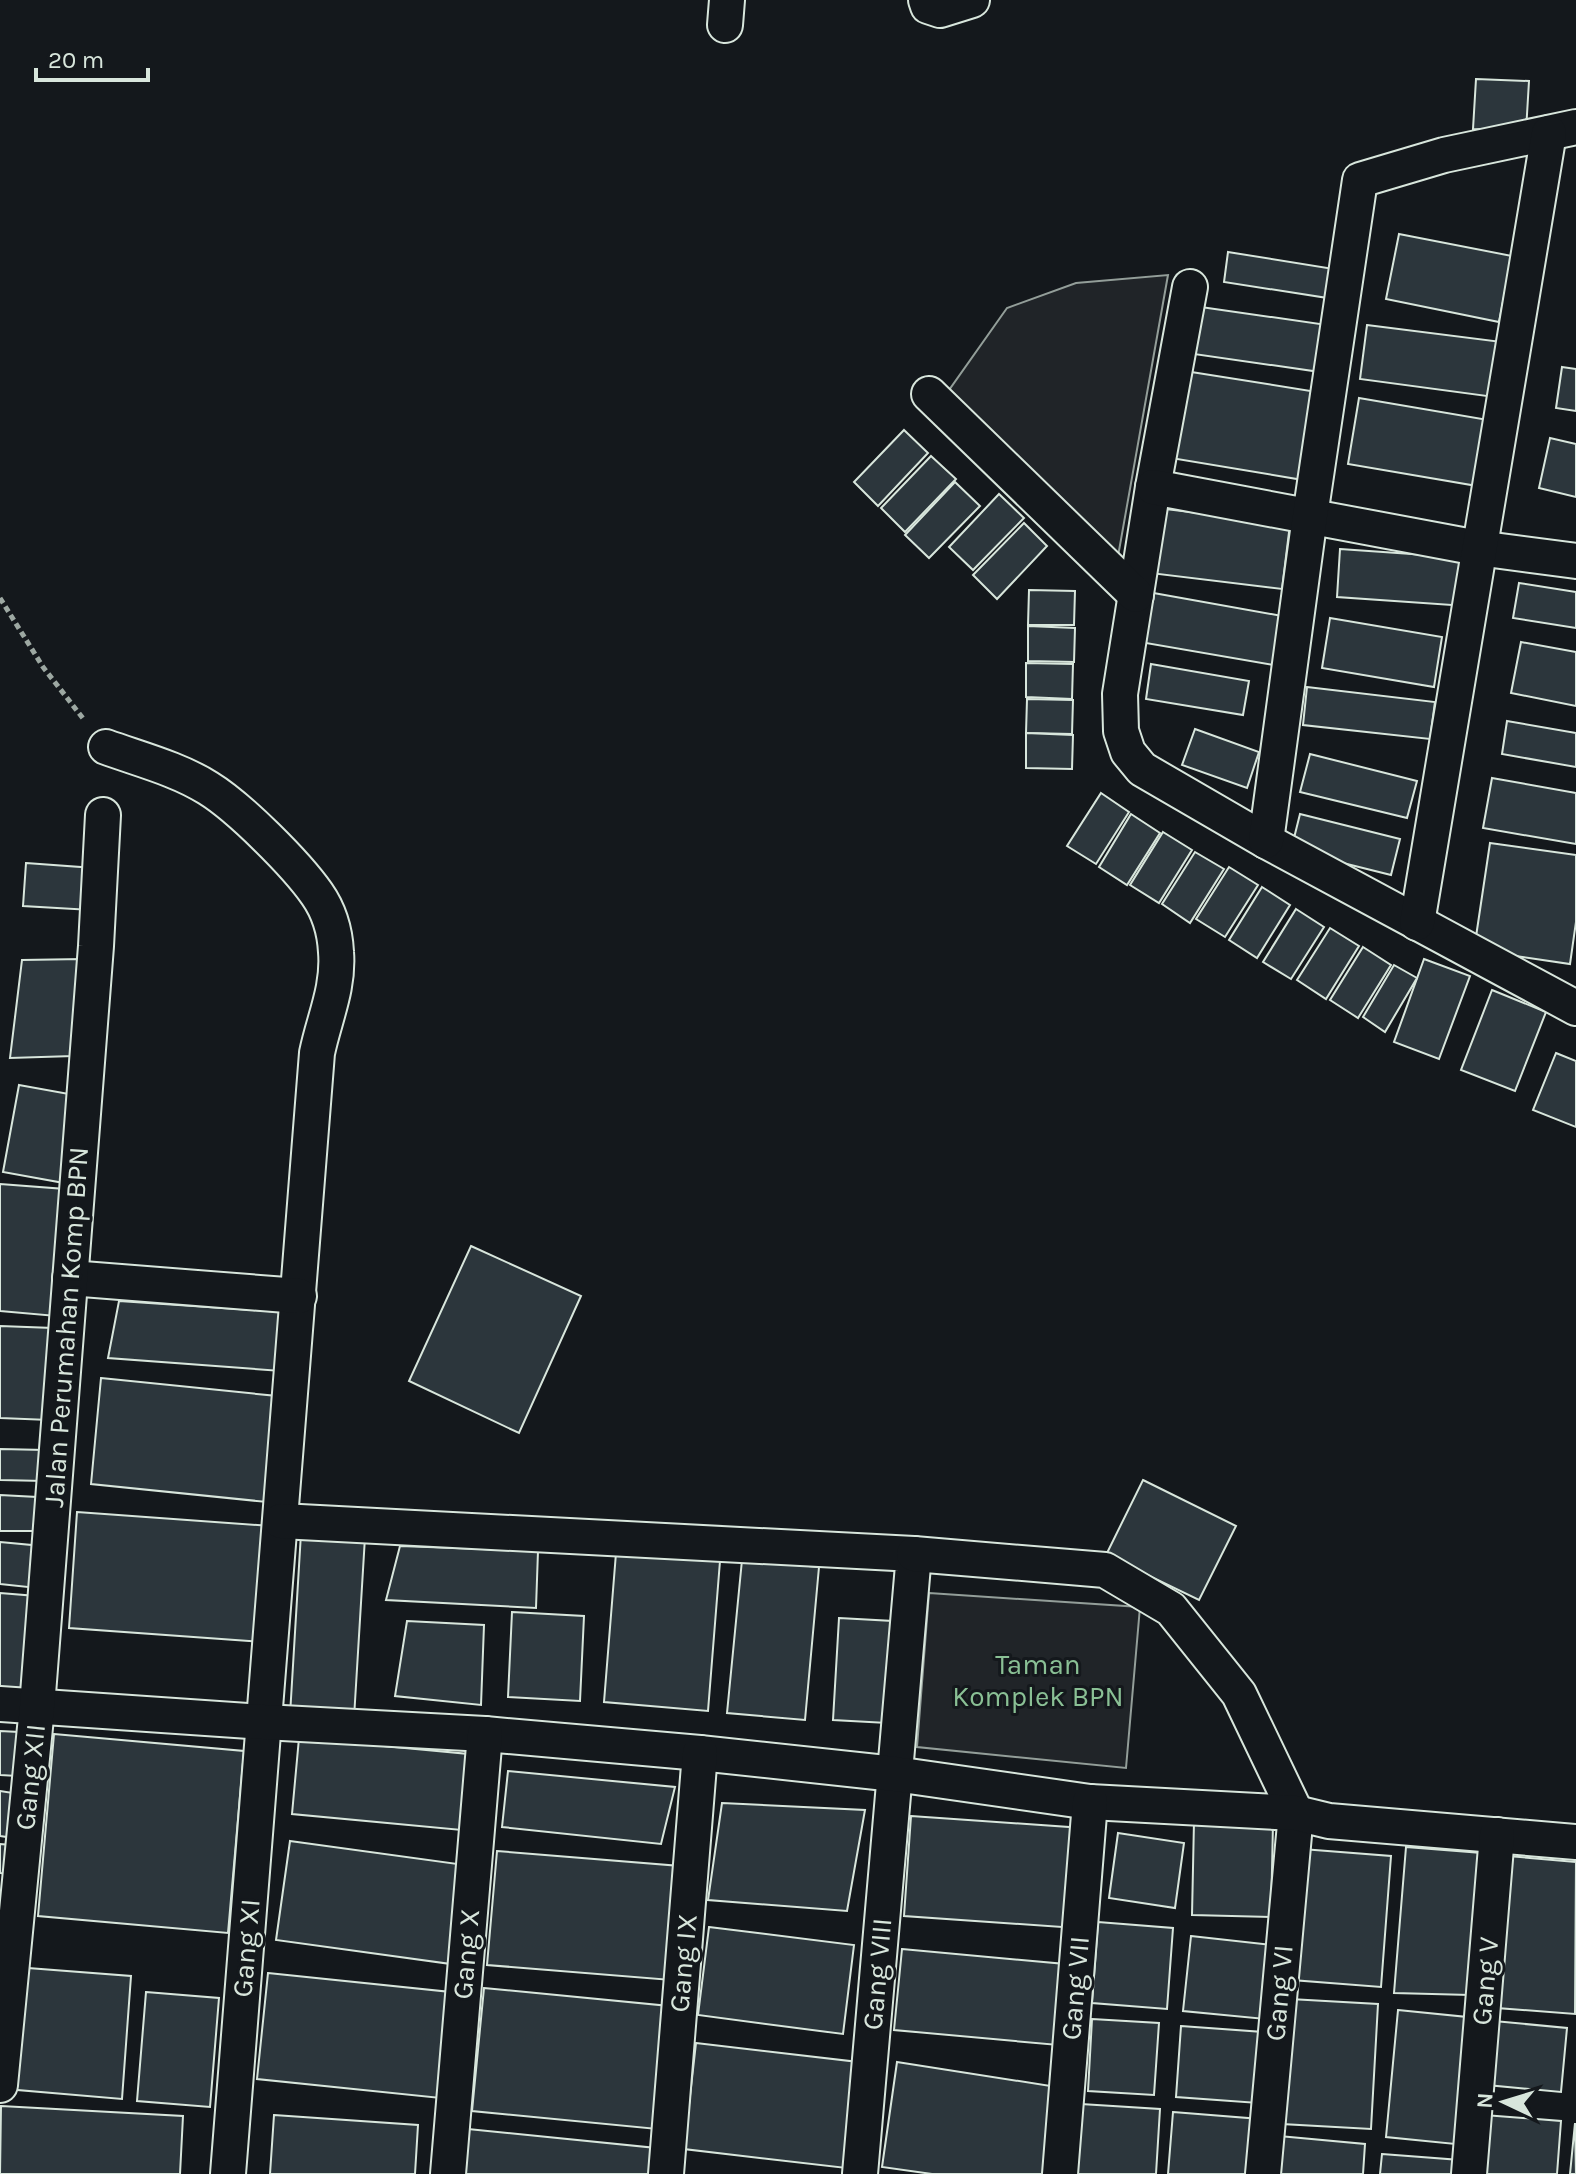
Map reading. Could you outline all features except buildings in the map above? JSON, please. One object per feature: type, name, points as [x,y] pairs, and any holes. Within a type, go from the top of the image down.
[{"type":"street","points":[[926,0],[928,6],[940,10],[972,0]]},
{"type":"street","points":[[1266,841],[1360,180],[1444,155],[1563,130],[1478,548],[1417,923]]},
{"type":"street","points":[[1190,287],[1153,487],[1120,694],[1121,731],[1128,752],[1142,769],[1266,841],[1576,1008]]},
{"type":"street","points":[[929,394],[1136,595]]},
{"type":"street","points":[[1153,487],[1478,548],[1576,561]]},
{"type":"street","points":[[106,747],[206,786],[230,804],[299,872],[318,896],[331,922],[336,952],[335,982],[317,1053],[264,1722]]},
{"type":"street","name":"Jalan Perumahan Komp BPN","points":[[37,1707],[96,946],[103,815]]},
{"type":"street","points":[[70,1278],[299,1296]]},
{"type":"street","points":[[281,1521],[914,1554],[1105,1570],[1171,1609],[1239,1694],[1296,1813]]},
{"type":"street","name":"Gang VIII","points":[[860,2174],[914,1554]]},
{"type":"street","points":[[0,1704],[485,1734],[895,1774],[1090,1802],[1296,1813],[1329,1821],[1576,1842]]},
{"type":"street","name":"Gang XII","points":[[0,2085],[37,1707]]},
{"type":"street","name":"Gang XI","points":[[228,2174],[264,1722]]},
{"type":"street","name":"Gang X","points":[[448,2174],[485,1734]]},
{"type":"street","name":"Gang IX","points":[[666,2174],[700,1753]]},
{"type":"street","name":"Gang VII","points":[[1060,2174],[1090,1802]]},
{"type":"street","name":"Gang VI","points":[[1263,2174],[1296,1813]]},
{"type":"street","name":"Gang V","points":[[1469,2174],[1497,1835]]},
{"type":"path","points":[[0,598],[43,667],[106,747]]},
{"type":"green space","points":[[1168,275],[1117,562],[947,393],[1007,308],[1076,283]]},
{"type":"green space","name":"Taman Komplek BPN","points":[[929,1593],[1140,1607],[1126,1768],[917,1747]]}]
